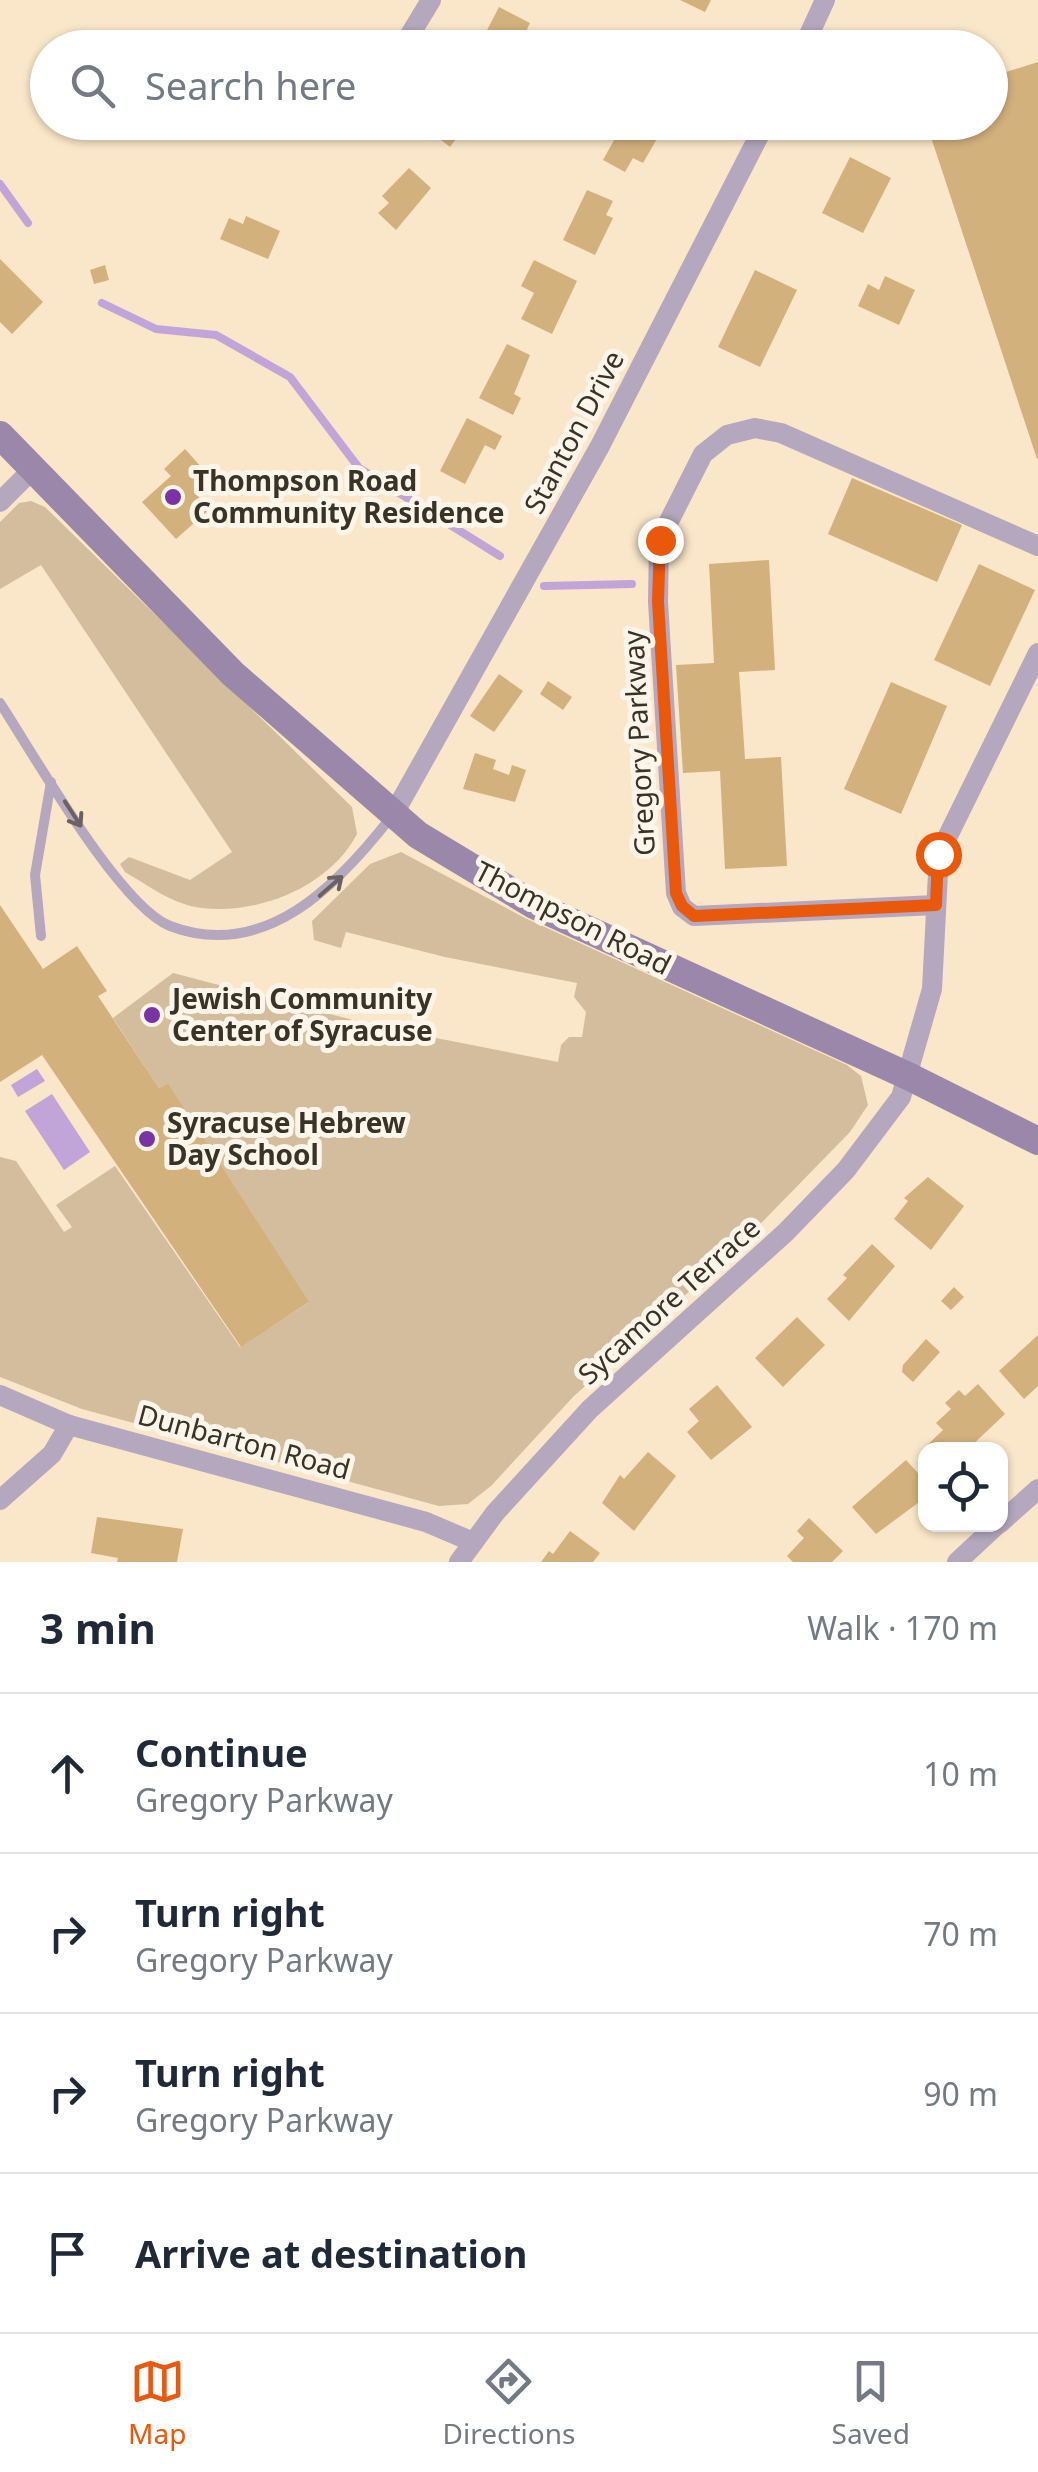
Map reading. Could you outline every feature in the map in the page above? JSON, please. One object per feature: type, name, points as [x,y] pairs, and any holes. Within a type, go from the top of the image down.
[{"type":"street","points":[[413,30],[431,0]]},
{"type":"street","points":[[811,30],[825,0]]},
{"type":"street","name":"Stanton Drive","points":[[393,815],[600,446],[757,140]]},
{"type":"street","name":"Gregory Parkway","points":[[936,905],[694,916],[682,906],[676,893],[658,602],[660,540],[702,454],[727,435],[755,428],[781,434],[1038,546]]},
{"type":"street","name":"Thompson Road","points":[[0,435],[233,674],[418,835],[534,905],[908,1076],[1038,1141]]},
{"type":"street","points":[[0,502],[33,469]]},
{"type":"street","points":[[908,1076],[932,990],[938,854],[1038,653]]},
{"type":"street","name":"Sycamore Terrace","points":[[460,1562],[590,1408],[786,1232],[846,1170],[901,1096],[908,1076]]},
{"type":"street","name":"Dunbarton Road","points":[[0,1396],[69,1424],[426,1522],[473,1542]]},
{"type":"street","points":[[0,1500],[52,1454],[69,1424]]},
{"type":"street","points":[[1008,1516],[1038,1489]]},
{"type":"street","points":[[957,1562],[990,1532]]},
{"type":"lane","points":[[0,703],[134,898],[168,926],[216,934],[260,930],[312,903],[352,868],[393,815]]},
{"type":"lane","points":[[41,936],[35,875],[52,781]]},
{"type":"shaded area","points":[[31,501],[45,507],[352,807],[357,834],[345,852],[311,882],[291,893],[246,907],[202,908],[162,894],[125,872],[120,864],[129,857],[190,880],[232,852],[41,565],[0,589],[0,522],[19,503]]},
{"type":"shaded area","points":[[401,852],[525,918],[847,1065],[861,1076],[868,1105],[850,1132],[736,1249],[573,1397],[491,1486],[468,1504],[439,1506],[82,1409],[0,1377],[0,1157],[16,1161],[64,1232],[72,1227],[56,1205],[115,1166],[240,1347],[308,1303],[168,1083],[159,1088],[113,1018],[173,973],[380,1027],[558,1062],[561,1045],[569,1037],[582,1037],[586,1012],[574,997],[577,983],[445,957],[346,932],[341,948],[314,940],[312,921],[370,864]]},
{"type":"shaded area","points":[[37,1069],[45,1081],[18,1097],[11,1085]]},
{"type":"shaded area","points":[[52,1094],[90,1152],[64,1170],[25,1111]]},
{"type":"building","points":[[680,0],[711,0],[705,12]]},
{"type":"building","points":[[499,7],[530,23],[527,30],[487,30]]},
{"type":"building","points":[[1038,62],[1038,459],[932,140],[1008,140],[1008,71]]},
{"type":"building","points":[[614,140],[656,140],[643,163],[633,158],[625,172],[603,160]]},
{"type":"building","points":[[850,157],[891,178],[863,233],[822,213]]},
{"type":"building","points":[[409,168],[431,188],[396,230],[378,213],[389,203],[382,196]]},
{"type":"building","points":[[587,190],[613,201],[606,215],[613,218],[595,255],[563,240]]},
{"type":"building","points":[[246,216],[280,231],[268,259],[220,239],[229,218],[243,224]]},
{"type":"building","points":[[0,259],[43,302],[12,334],[0,322]]},
{"type":"building","points":[[534,260],[577,281],[552,334],[521,319],[534,293],[521,286]]},
{"type":"building","points":[[105,265],[109,280],[94,284],[90,270]]},
{"type":"building","points":[[755,270],[797,290],[760,367],[718,347]]},
{"type":"building","points":[[885,276],[915,290],[899,325],[858,306],[868,284],[879,290]]},
{"type":"building","points":[[507,344],[530,355],[514,394],[521,398],[513,415],[479,398]]},
{"type":"building","points":[[467,418],[502,436],[495,450],[485,445],[465,484],[440,471]]},
{"type":"building","name":"Thompson Road Community Residence","points":[[185,449],[211,478],[195,493],[210,509],[176,539],[142,502],[171,476],[164,469]]},
{"type":"building","points":[[852,478],[962,525],[937,582],[828,534]]},
{"type":"building","points":[[769,560],[775,670],[739,672],[745,759],[781,757],[787,866],[725,869],[720,771],[683,773],[676,665],[714,663],[709,564]]},
{"type":"building","points":[[979,564],[1035,590],[990,686],[934,660]]},
{"type":"building","points":[[499,674],[523,691],[494,732],[470,716]]},
{"type":"building","points":[[548,681],[572,697],[563,710],[540,694]]},
{"type":"building","points":[[891,682],[947,706],[901,814],[844,789]]},
{"type":"building","points":[[475,753],[496,760],[493,769],[509,775],[512,765],[526,770],[515,802],[463,789]]},
{"type":"building","points":[[0,905],[43,969],[77,946],[107,991],[98,996],[159,1088],[168,1083],[309,1302],[241,1347],[42,1055],[0,1082]]},
{"type":"building","points":[[928,1177],[964,1206],[931,1250],[894,1219],[908,1201],[904,1198]]},
{"type":"building","points":[[872,1244],[895,1266],[849,1321],[827,1299]]},
{"type":"building","points":[[954,1287],[964,1297],[951,1310],[941,1301]]},
{"type":"building","points":[[797,1317],[825,1345],[783,1387],[755,1358]]},
{"type":"building","points":[[1038,1335],[1038,1386],[1024,1399],[999,1371]]},
{"type":"building","points":[[926,1339],[940,1352],[913,1382],[902,1372],[903,1365]]},
{"type":"building","points":[[978,1384],[1005,1414],[975,1442],[930,1442],[943,1430],[936,1423],[951,1409],[945,1403],[959,1390],[965,1396]]},
{"type":"building","points":[[717,1385],[752,1427],[711,1460],[687,1432],[699,1421],[689,1409]]},
{"type":"building","points":[[648,1452],[676,1476],[634,1531],[602,1503],[620,1475],[624,1479]]},
{"type":"building","points":[[906,1460],[918,1473],[918,1503],[876,1534],[852,1507]]},
{"type":"building","points":[[97,1517],[183,1529],[177,1562],[117,1562],[118,1558],[91,1553]]},
{"type":"building","points":[[809,1518],[843,1551],[832,1562],[793,1562],[787,1556],[804,1538],[797,1531]]},
{"type":"building","points":[[570,1531],[600,1553],[593,1562],[541,1562],[549,1551],[553,1554]]},
{"type":"waterway","points":[[0,184],[28,223]]},
{"type":"waterway","points":[[102,303],[156,329],[216,335],[290,377],[359,468],[500,556]]},
{"type":"waterway","points":[[544,586],[632,584]]},
{"type":"place","name":"Thompson Road Community Residence","points":[[173,497]]},
{"type":"place","name":"Jewish Community Center of Syracuse","points":[[152,1015]]},
{"type":"place","name":"Syracuse Hebrew Day School","points":[[147,1139]]},
{"type":"route","points":[[660,540],[658,602],[676,893],[682,906],[694,916],[936,905],[938,854]]}]
